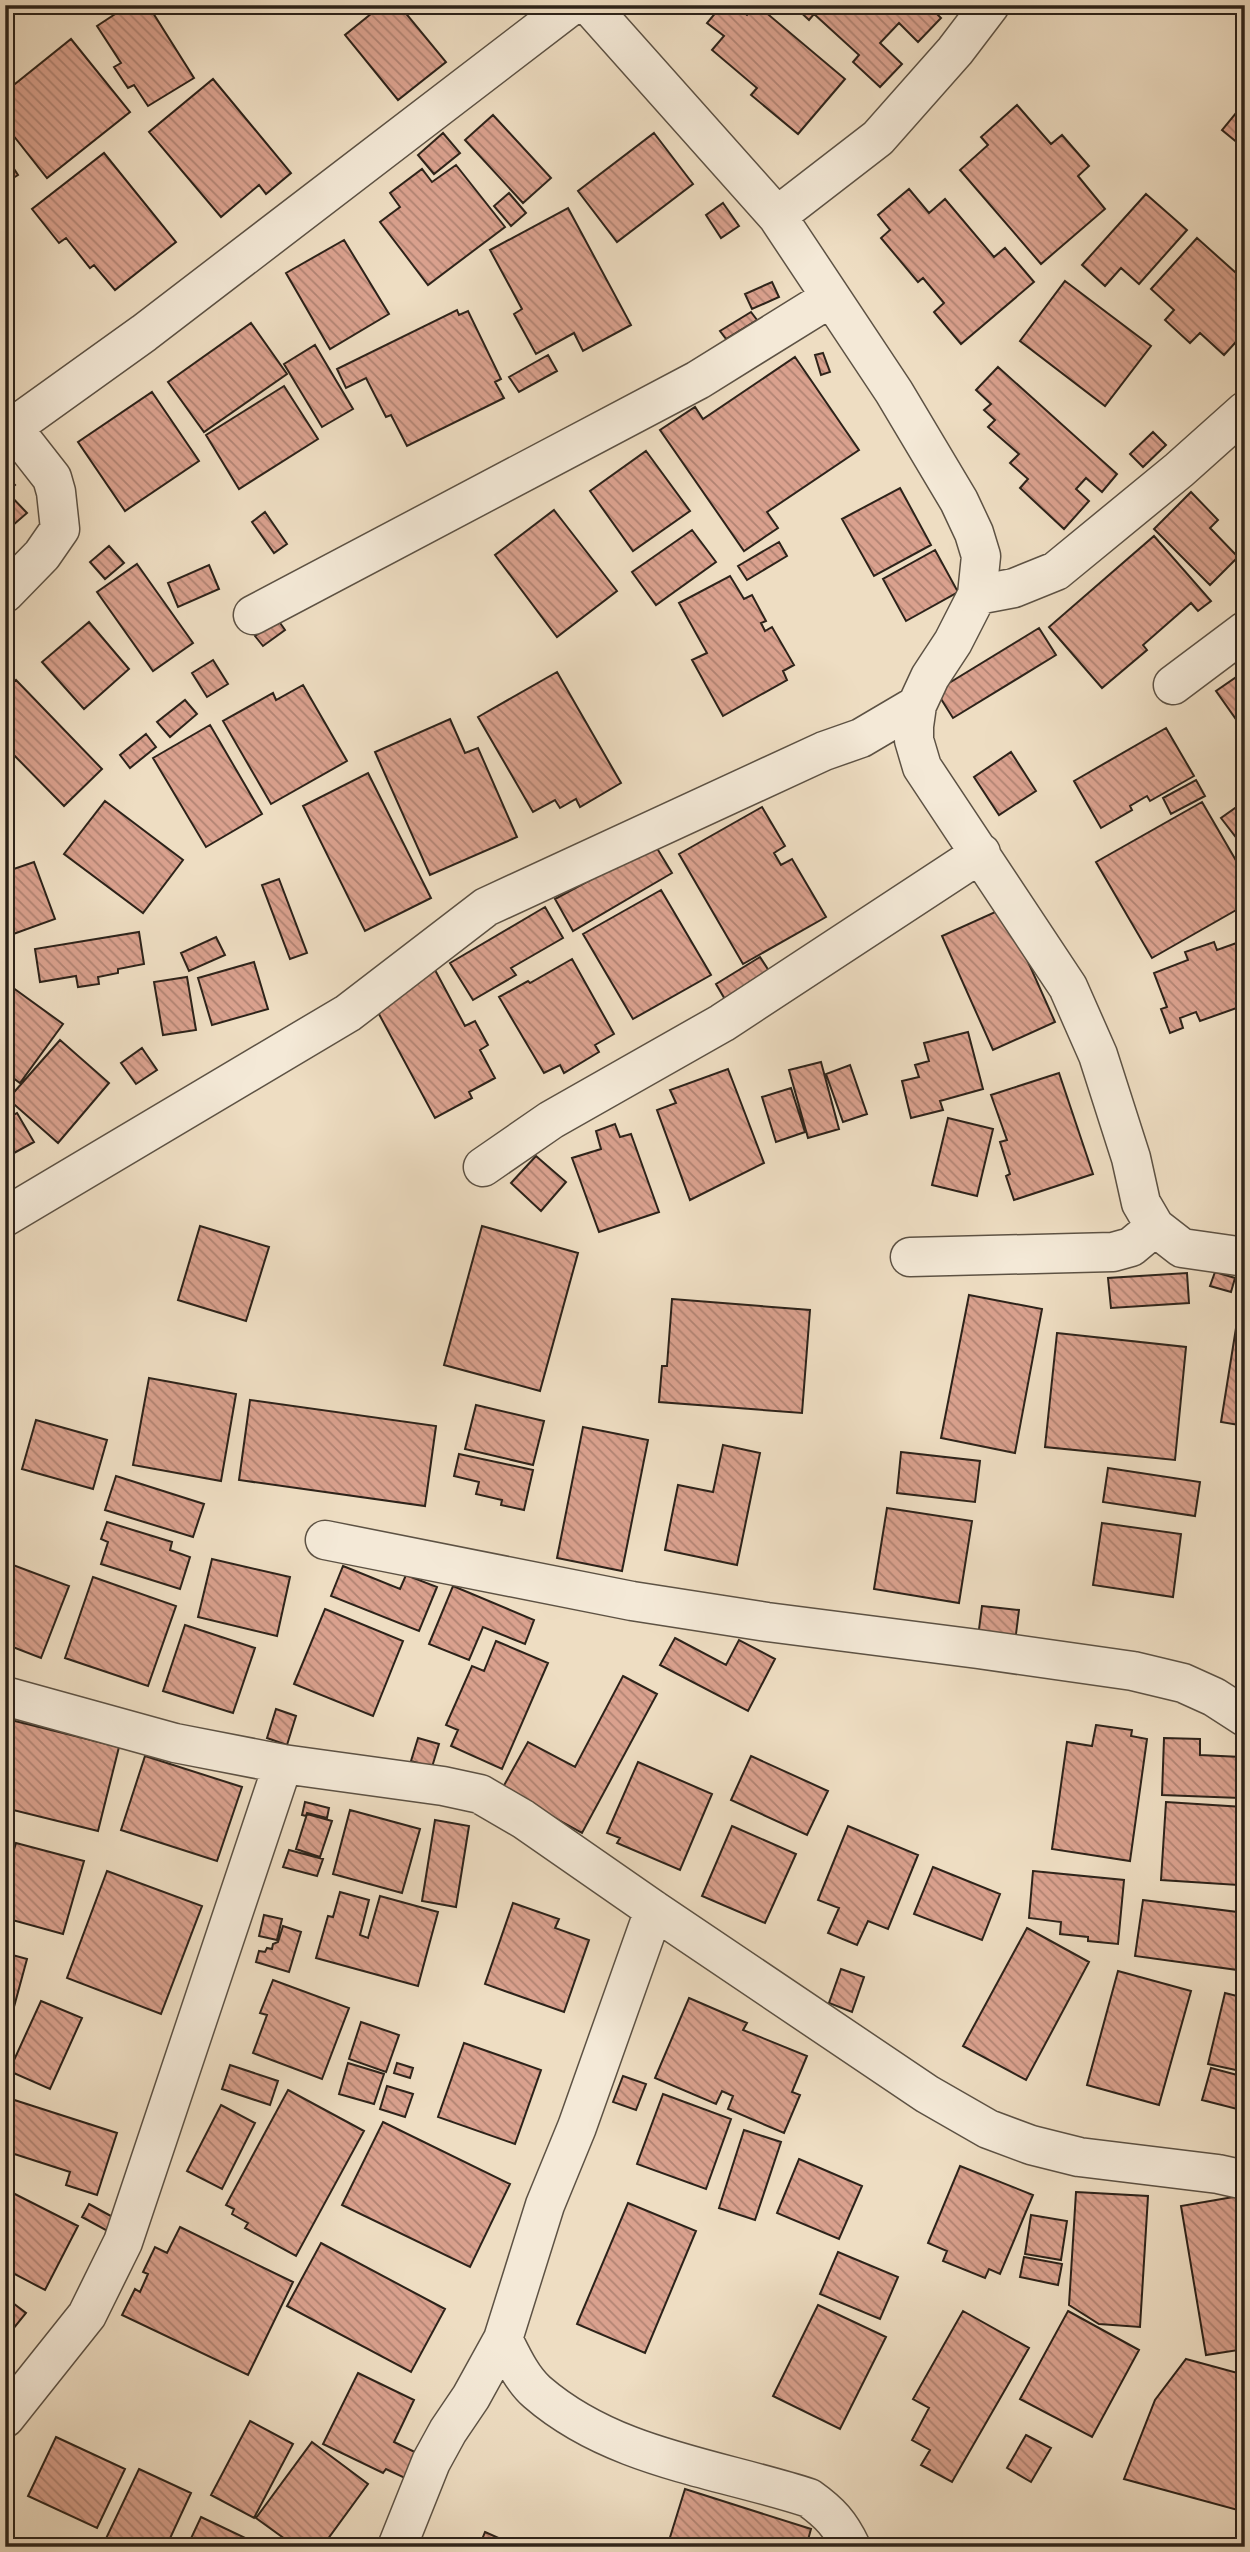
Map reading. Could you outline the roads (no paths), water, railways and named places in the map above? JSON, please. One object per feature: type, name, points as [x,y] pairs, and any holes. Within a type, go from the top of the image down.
[{"type":"street","points":[[5,593],[41,555],[60,529],[52,478],[9,423],[144,332],[572,5]]},
{"type":"street","points":[[589,5],[778,216],[894,391],[959,501],[981,556],[977,595],[917,705],[914,740],[922,767],[1068,987],[1098,1055],[1131,1158],[1141,1203],[1155,1227],[1182,1248],[1245,1257]]},
{"type":"street","points":[[778,216],[878,138],[955,51],[990,5]]},
{"type":"street","points":[[253,615],[698,380],[830,298]]},
{"type":"street","points":[[977,595],[1014,589],[1056,571],[1179,470],[1245,411]]},
{"type":"street","points":[[1173,685],[1245,631]]},
{"type":"street","points":[[5,1217],[348,1013],[486,907],[824,751],[861,738],[917,705]]},
{"type":"street","points":[[483,1167],[551,1120],[722,1023],[981,853]]},
{"type":"street","points":[[911,1257],[1113,1252],[1131,1247],[1155,1227]]},
{"type":"street","points":[[325,1539],[632,1601],[767,1622],[1133,1671],[1183,1683],[1214,1697],[1245,1717]]},
{"type":"street","points":[[5,1696],[175,1743],[283,1764],[443,1786],[480,1794],[523,1819],[927,2094],[988,2129],[1031,2145],[1079,2157],[1218,2174],[1245,2180]]},
{"type":"street","points":[[5,2418],[87,2315],[123,2242],[283,1764]]},
{"type":"street","points":[[397,2547],[431,2462],[503,2339],[545,2205],[577,2127],[654,1910]]},
{"type":"street","points":[[503,2339],[519,2370],[536,2391],[583,2424],[648,2454],[809,2498],[828,2512],[843,2530],[851,2547]]}]
